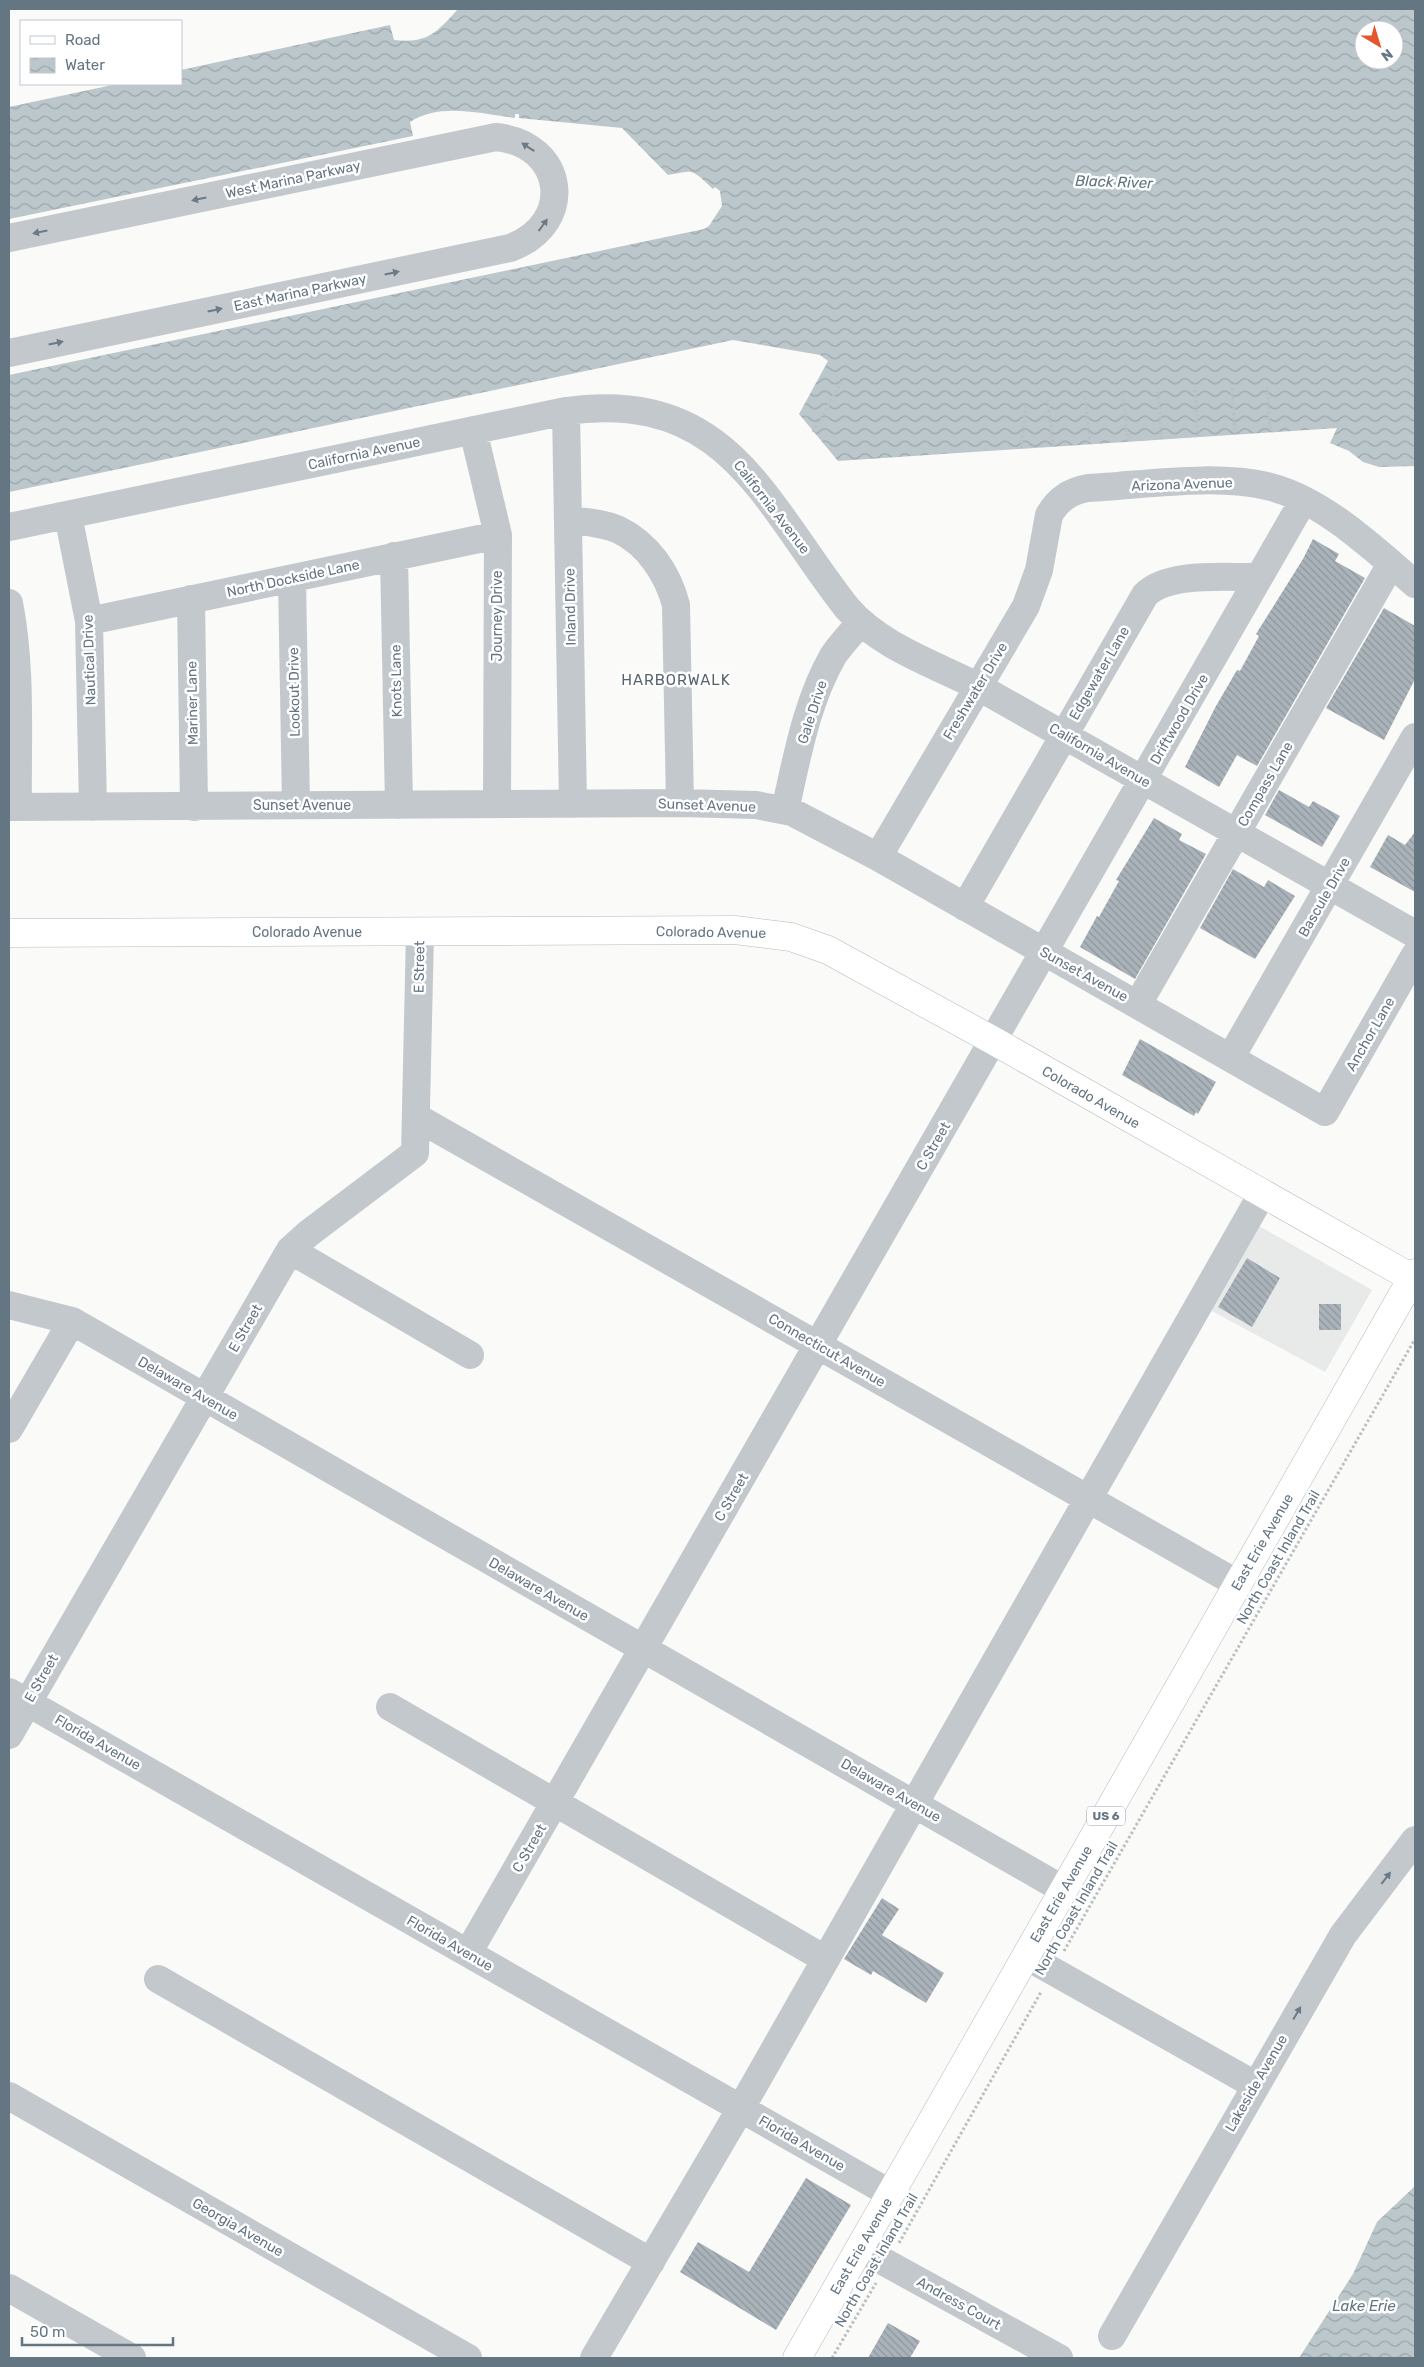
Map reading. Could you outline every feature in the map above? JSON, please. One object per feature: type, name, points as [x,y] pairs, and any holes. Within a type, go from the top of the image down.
[{"type":"main road","name":"Colorado Avenue","points":[[9,933],[735,930],[791,937],[828,950],[1262,1194],[1414,1277]]},
{"type":"main road","name":"East Erie Avenue","points":[[796,2358],[1414,1277]]},
{"type":"street","name":"West Marina Parkway","points":[[9,238],[496,137],[511,139],[527,145],[541,156],[550,171],[554,186]]},
{"type":"street","name":"East Marina Parkway","points":[[9,354],[510,248],[524,242],[540,230],[549,217],[554,200],[554,186]]},
{"type":"street","name":"California Avenue","points":[[9,527],[566,410],[613,407],[642,411],[685,424],[714,440],[740,464],[765,494],[838,596],[860,623],[890,643],[978,686],[1415,934]]},
{"type":"street","name":"Inland Drive","points":[[566,410],[573,804]]},
{"type":"street","name":"Journey Drive","points":[[473,430],[498,536],[497,804]]},
{"type":"street","name":"Arizona Avenue","points":[[1049,515],[1060,500],[1076,490],[1188,482],[1235,482],[1261,485],[1303,501],[1345,526],[1415,584]]},
{"type":"street","name":"Driftwood Drive","points":[[994,1042],[1303,501]]},
{"type":"street","name":"Nautical Drive","points":[[68,515],[89,621],[93,807]]},
{"type":"street","name":"Freshwater Drive","points":[[878,857],[1019,619],[1030,595],[1038,570],[1049,515]]},
{"type":"street","points":[[569,520],[602,524],[628,536],[646,549],[669,584],[676,605],[680,803]]},
{"type":"street","name":"North Dockside Lane","points":[[89,621],[394,556],[498,536]]},
{"type":"street","name":"Knots Lane","points":[[394,556],[399,805]]},
{"type":"street","name":"Compass Lane","points":[[1138,1004],[1391,564]]},
{"type":"street","name":"Edgewater Lane","points":[[965,907],[1149,591],[1165,583],[1184,579],[1260,577]]},
{"type":"street","name":"Lookout Drive","points":[[292,579],[296,805]]},
{"type":"street","name":"Mariner Lane","points":[[191,599],[194,807]]},
{"type":"street","points":[[9,604],[12,636],[14,807]]},
{"type":"street","name":"Gale Drive","points":[[784,810],[817,688],[833,656],[860,623]]},
{"type":"street","name":"Bascule Drive","points":[[1231,1057],[1415,737]]},
{"type":"street","name":"Sunset Avenue","points":[[14,807],[680,803],[756,805],[784,810],[807,819],[878,857],[1325,1112]]},
{"type":"street","name":"E Street","points":[[9,1735],[18,1697],[204,1397],[290,1250],[415,1153],[420,932]]},
{"type":"street","name":"Anchor Lane","points":[[1325,1112],[1415,955]]},
{"type":"street","name":"C Street","points":[[468,1953],[994,1042]]},
{"type":"street","name":"Connecticut Avenue","points":[[416,1117],[1087,1500],[1238,1584]]},
{"type":"street","points":[[594,2358],[740,2108],[913,1802],[1262,1194]]},
{"type":"street","points":[[290,1250],[470,1355]]},
{"type":"street","name":"Delaware Avenue","points":[[9,1304],[72,1321],[1064,1890]]},
{"type":"street","points":[[9,1430],[72,1321]]},
{"type":"street","name":"Florida Avenue","points":[[18,1697],[891,2194]]},
{"type":"street","points":[[390,1707],[555,1801],[824,1959]]},
{"type":"street","name":"Lakeside Avenue","points":[[1112,2336],[1343,1935],[1415,1840]]},
{"type":"street","points":[[1026,1956],[1255,2085]]},
{"type":"street","points":[[158,1979],[651,2262]]},
{"type":"street","name":"Georgia Avenue","points":[[9,2096],[468,2358]]},
{"type":"street","name":"Andress Court","points":[[859,2248],[1059,2358]]},
{"type":"street","points":[[9,2288],[132,2358]]},
{"type":"path","points":[[813,432],[841,383]]},
{"type":"path","points":[[1267,387],[1270,432]]},
{"type":"path","points":[[1232,388],[1235,434]]},
{"type":"path","points":[[1195,390],[1198,436]]},
{"type":"path","points":[[1158,392],[1161,439]]},
{"type":"path","points":[[1123,394],[1128,441]]},
{"type":"path","points":[[1086,397],[1090,443]]},
{"type":"path","points":[[1048,400],[1053,446]]},
{"type":"path","points":[[1021,448],[1026,403]]},
{"type":"path","name":"North Coast Inland Trail","points":[[832,2358],[1415,1339]]},
{"type":"shaded area","points":[[1259,1226],[1372,1290],[1325,1372],[1210,1310]]},
{"type":"water","name":"Black River","points":[[458,9],[1415,9],[1415,466],[1379,467],[1363,462],[1349,451],[1330,443],[1337,428],[838,461],[799,414],[828,361],[820,355],[733,340],[9,492],[9,375],[704,229],[709,226],[722,206],[720,191],[715,187],[713,189],[692,172],[668,175],[622,128],[519,118],[519,114],[515,114],[515,118],[475,112],[448,111],[434,112],[410,122],[413,136],[9,219],[9,107],[112,85],[182,85],[182,70],[390,25],[394,40],[415,40],[431,35]]},
{"type":"water","name":"Lake Erie","points":[[1415,2160],[1415,2358],[1270,2358]]},
{"type":"pier","points":[[1415,2157],[1415,2186],[1377,2222],[1353,2274],[1299,2358],[1267,2358],[1294,2323],[1337,2242]]},
{"type":"building","points":[[1313,539],[1339,554],[1335,561],[1365,578],[1257,766],[1237,755],[1219,787],[1185,767],[1216,706],[1237,670],[1240,671],[1259,636],[1256,634],[1303,559]]},
{"type":"building","points":[[1384,608],[1415,626],[1415,679],[1384,740],[1326,708]]},
{"type":"building","points":[[1279,790],[1309,807],[1313,801],[1340,816],[1322,847],[1265,815]]},
{"type":"building","points":[[1154,818],[1182,834],[1179,840],[1206,854],[1135,979],[1080,947],[1119,881],[1116,880]]},
{"type":"building","points":[[1415,832],[1415,892],[1370,867],[1388,835],[1405,845]]},
{"type":"building","points":[[1233,869],[1264,887],[1268,880],[1295,896],[1255,959],[1200,928]]},
{"type":"building","points":[[1140,1039],[1216,1082],[1198,1114],[1196,1112],[1194,1116],[1122,1075]]},
{"type":"building","points":[[1247,1258],[1280,1278],[1252,1327],[1218,1307]]},
{"type":"building","points":[[1319,1304],[1341,1304],[1341,1330],[1319,1330]]},
{"type":"building","points":[[882,1898],[899,1909],[882,1935],[944,1973],[926,2003],[873,1971],[871,1975],[844,1959]]},
{"type":"building","points":[[806,2178],[851,2205],[776,2330],[680,2272],[698,2242],[749,2272]]},
{"type":"building","points":[[888,2323],[920,2341],[910,2358],[868,2358]]},
{"type":"district","name":"HARBORWALK","points":[[676,680]]}]
